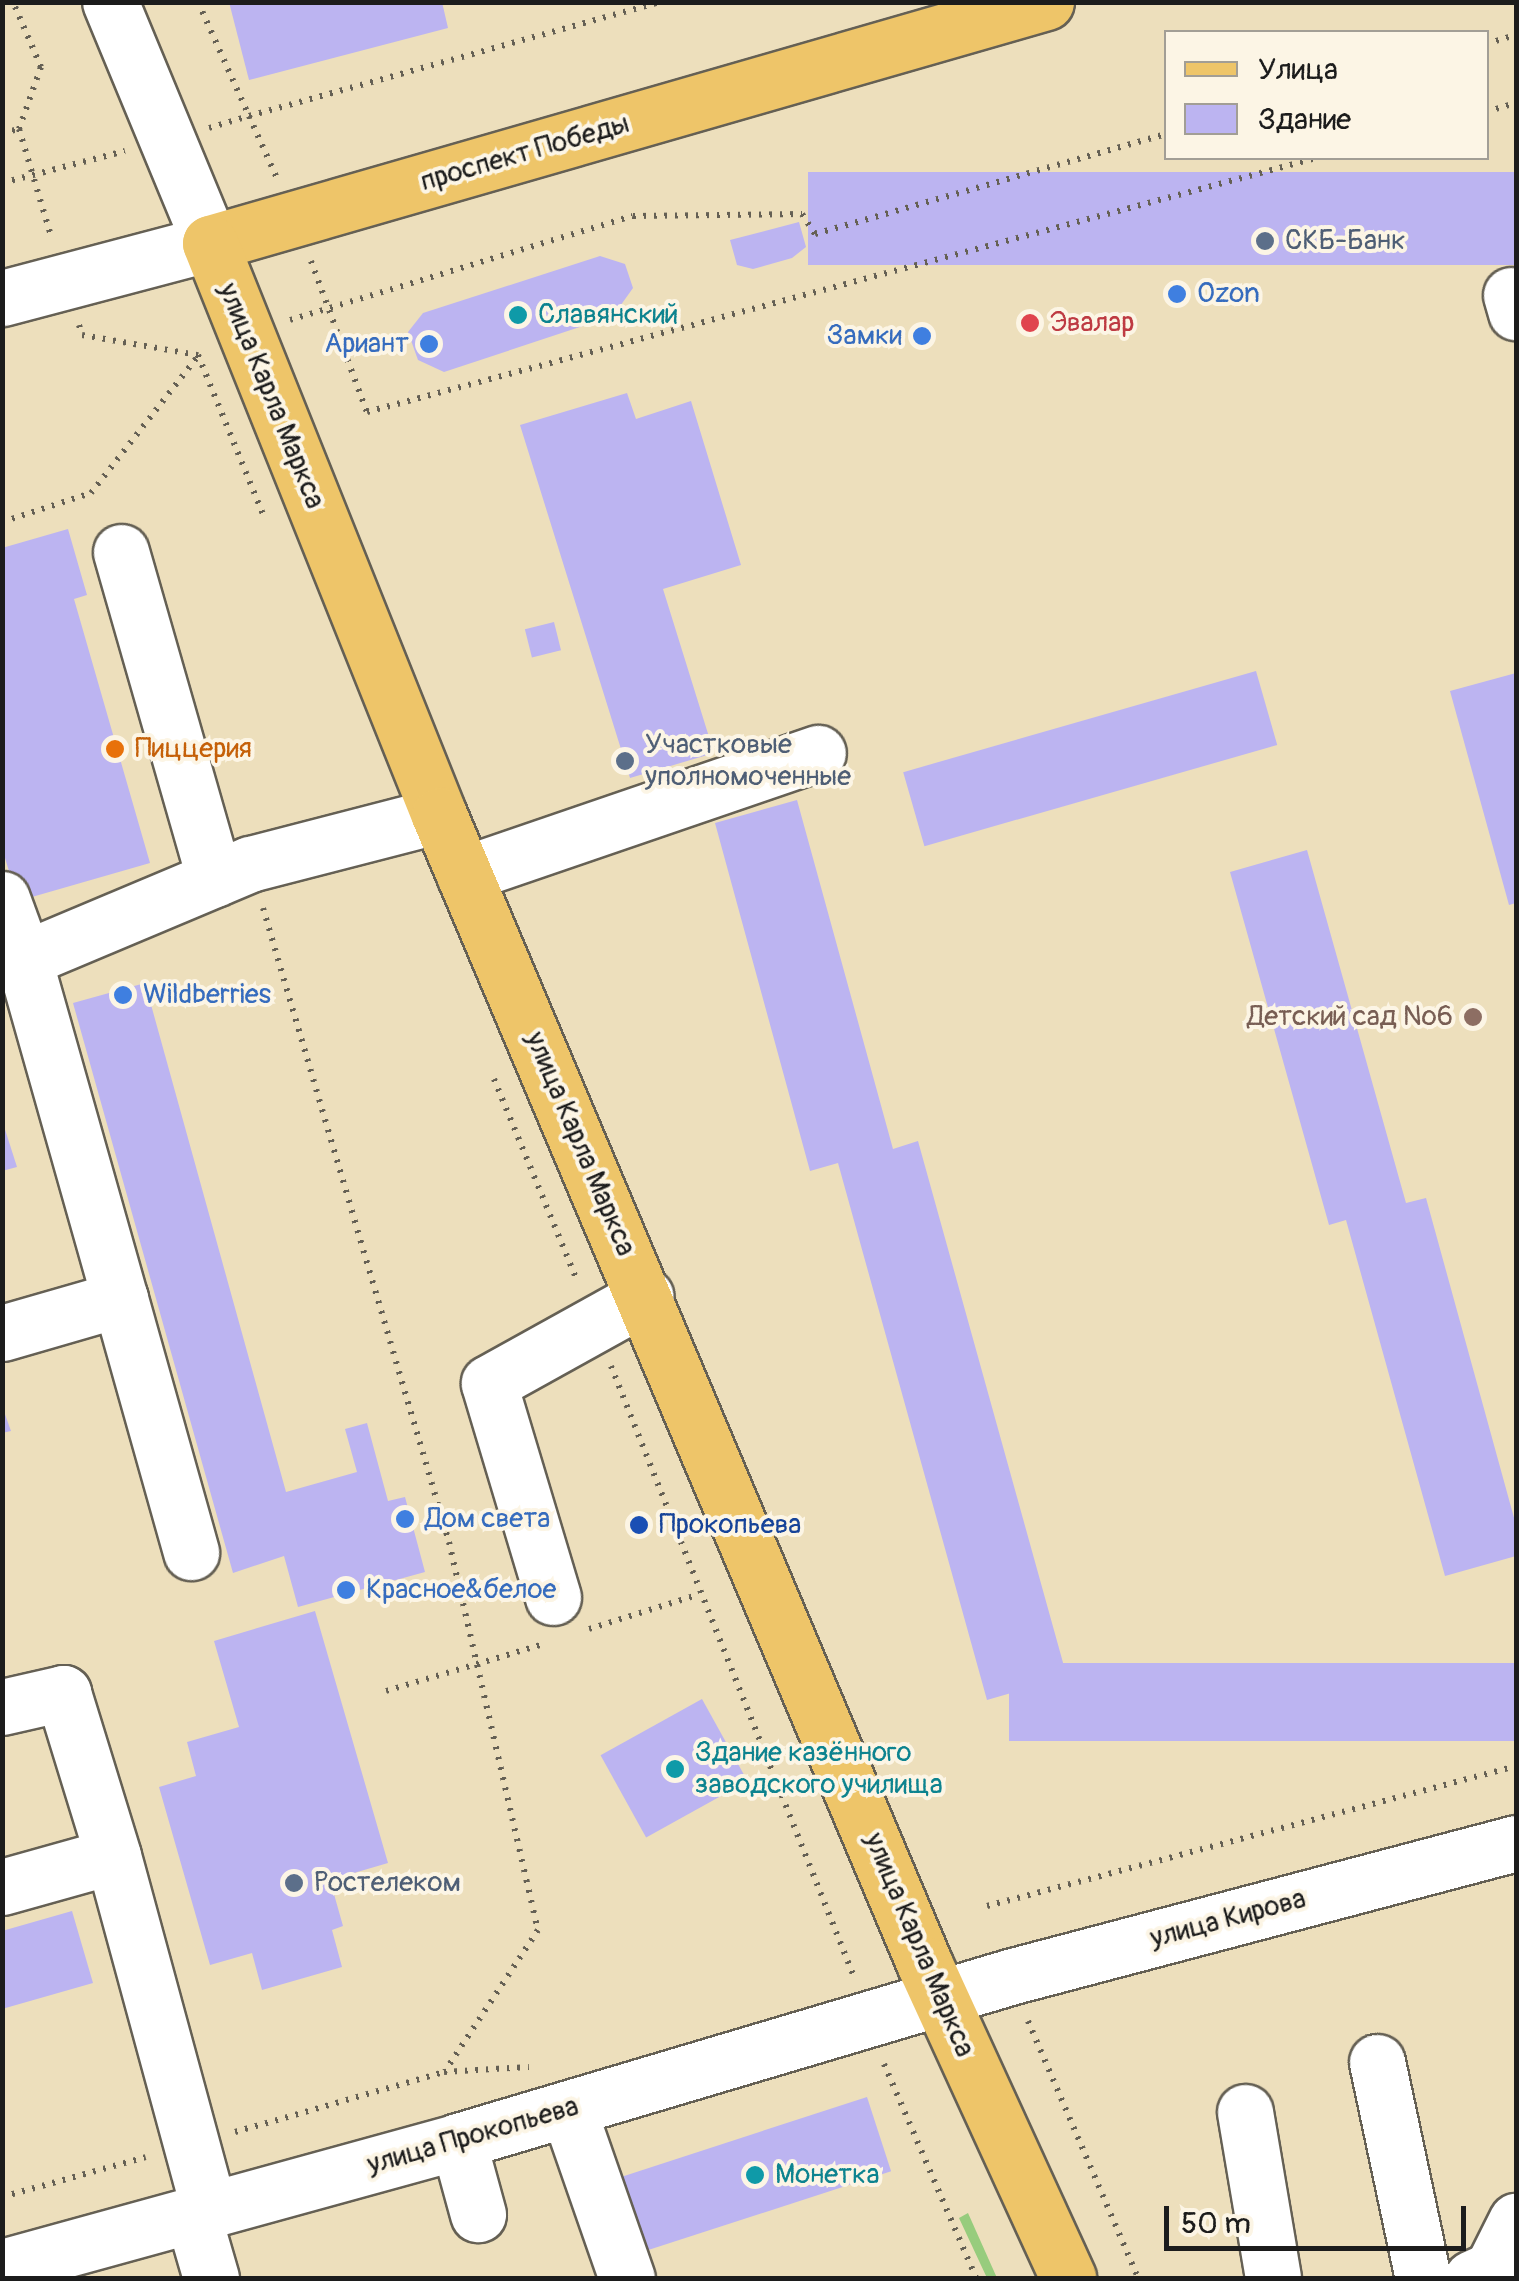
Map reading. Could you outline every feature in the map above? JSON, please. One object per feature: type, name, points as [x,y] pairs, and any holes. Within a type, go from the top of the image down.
[{"type":"main road","name":"проспект Победы","points":[[210,243],[1046,2]]},
{"type":"main road","name":"улица Карла Маркса","points":[[210,243],[439,815],[942,2000],[1068,2278]]},
{"type":"street","name":"улица Карла Маркса","points":[[110,2],[210,243]]},
{"type":"street","name":"проспект Победы","points":[[2,298],[210,243]]},
{"type":"street","points":[[120,552],[233,871]]},
{"type":"street","points":[[464,874],[818,753]]},
{"type":"street","points":[[24,959],[233,871],[439,815]]},
{"type":"street","points":[[2,900],[24,959],[21,1019],[120,1299],[191,1552]]},
{"type":"street","points":[[553,1597],[489,1383],[646,1296]]},
{"type":"street","points":[[2,1332],[120,1299]]},
{"type":"street","points":[[2,1708],[63,1693],[196,2143],[211,2278]]},
{"type":"street","name":"улица Кирова","points":[[942,2000],[1013,1976],[1516,1842]]},
{"type":"street","points":[[2,1888],[112,1856]]},
{"type":"street","name":"улица Прокопьева","points":[[2,2266],[458,2142],[553,2087],[942,2000]]},
{"type":"street","points":[[1378,2062],[1423,2278]]},
{"type":"street","points":[[553,2087],[627,2278]]},
{"type":"street","points":[[1245,2112],[1273,2278]]},
{"type":"street","points":[[458,2142],[478,2214]]},
{"type":"street","points":[[1472,2278],[1492,2270],[1516,2221]]},
{"type":"path","points":[[2,134],[19,129],[41,67],[13,2]]},
{"type":"path","points":[[198,2],[296,220],[367,412],[1309,160]]},
{"type":"path","points":[[249,116],[659,2]]},
{"type":"path","points":[[1489,43],[1516,35]]},
{"type":"path","points":[[1489,111],[1516,104]]},
{"type":"path","points":[[2,522],[91,493],[198,356],[246,334],[633,216],[802,214],[815,234],[1164,135]]},
{"type":"path","points":[[233,871],[449,1542],[538,1930],[444,2072]]},
{"type":"path","points":[[987,1906],[1516,1766]]},
{"type":"path","points":[[1013,1976],[1138,2278]]},
{"type":"path","points":[[2,2197],[444,2072],[553,2087]]},
{"type":"green space","points":[[968,2213],[997,2278],[987,2278],[959,2218]]},
{"type":"building","points":[[229,2],[442,2],[448,28],[249,80]]},
{"type":"building","points":[[808,172],[1516,172],[1516,265],[808,265]]},
{"type":"building","points":[[799,222],[806,247],[792,258],[753,269],[737,265],[730,240]]},
{"type":"building","name":"Славянский","points":[[600,256],[625,264],[633,288],[613,316],[444,372],[418,360],[408,332],[423,313]]},
{"type":"building","points":[[627,393],[636,419],[691,401],[741,565],[663,589],[714,753],[630,778],[520,425]]},
{"type":"building","points":[[68,529],[87,595],[74,599],[150,863],[18,901],[2,848],[2,548]]},
{"type":"building","points":[[554,622],[561,650],[532,657],[525,629]]},
{"type":"building","points":[[1256,671],[1277,745],[924,846],[903,772]]},
{"type":"building","points":[[1516,673],[1516,903],[1509,905],[1450,691]]},
{"type":"building","points":[[797,800],[893,1149],[918,1141],[1067,1677],[987,1700],[838,1163],[810,1171],[715,823]]},
{"type":"building","points":[[1307,850],[1406,1203],[1426,1198],[1516,1525],[1516,1556],[1445,1576],[1346,1220],[1329,1225],[1230,872]]},
{"type":"building","points":[[145,983],[286,1492],[357,1472],[345,1429],[367,1423],[388,1501],[405,1497],[425,1572],[298,1607],[284,1556],[233,1573],[73,1003]]},
{"type":"building","points":[[2,1120],[17,1167],[2,1171]]},
{"type":"building","points":[[2,1406],[11,1431],[2,1433]]},
{"type":"building","points":[[315,1611],[388,1863],[330,1880],[343,1926],[332,1930],[342,1967],[262,1990],[252,1953],[210,1965],[159,1787],[196,1776],[187,1742],[239,1727],[214,1641]]},
{"type":"building","points":[[1009,1663],[1516,1663],[1516,1741],[1009,1741]]},
{"type":"building","name":"Здание казённого заводского училища","points":[[702,1699],[748,1781],[646,1837],[601,1755]]},
{"type":"building","points":[[72,1911],[93,1983],[2,2009],[2,1931]]},
{"type":"building","name":"Монетка","points":[[867,2097],[891,2171],[643,2252],[619,2178]]},
{"type":"place","name":"СКБ-Банк","points":[[1265,241]]},
{"type":"place","name":"Ozon","points":[[1177,294]]},
{"type":"place","name":"Славянский","points":[[518,315]]},
{"type":"place","name":"Эвалар","points":[[1030,323]]},
{"type":"place","name":"Замки","points":[[922,336]]},
{"type":"place","name":"Ариант","points":[[429,344]]},
{"type":"place","name":"Пиццерия","points":[[115,749]]},
{"type":"place","name":"Участковые уполномоченные","points":[[625,761]]},
{"type":"place","name":"Wildberries","points":[[123,995]]},
{"type":"place","name":"Детский сад №6","points":[[1473,1017]]},
{"type":"place","name":"Дом света","points":[[405,1519]]},
{"type":"place","name":"Прокопьева","points":[[639,1525]]},
{"type":"place","name":"Красное&белое","points":[[346,1590]]},
{"type":"place","name":"Здание казённого заводского училища","points":[[675,1769]]},
{"type":"place","name":"Ростелеком","points":[[294,1883]]},
{"type":"place","name":"Монетка","points":[[755,2175]]}]
